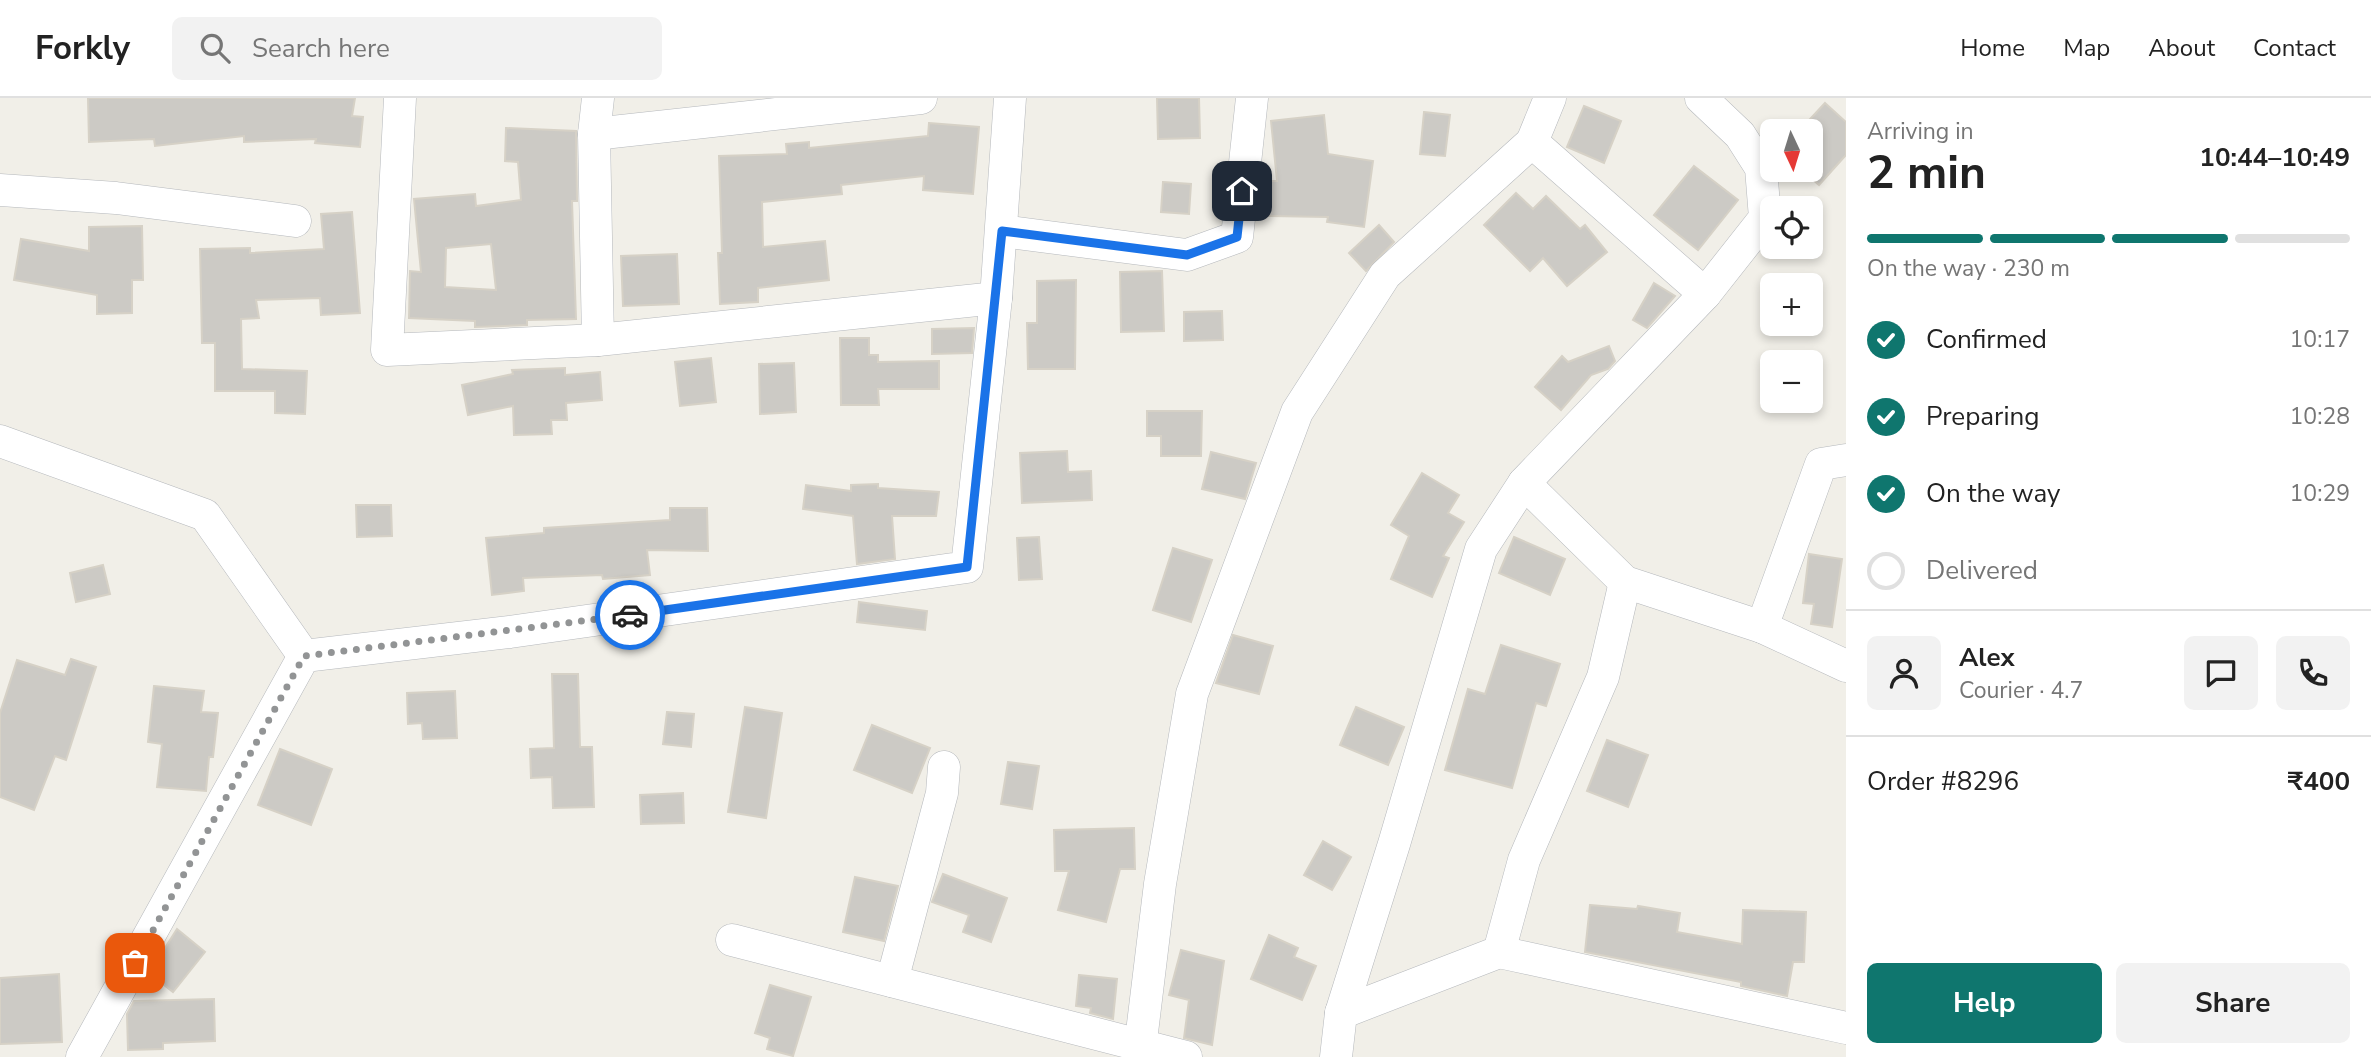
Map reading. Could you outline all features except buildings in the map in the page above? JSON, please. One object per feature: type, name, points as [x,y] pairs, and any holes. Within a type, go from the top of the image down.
[{"type":"street","points":[[400,98],[387,350],[598,340],[996,298]]},
{"type":"street","points":[[598,98],[594,134],[598,340]]},
{"type":"street","points":[[594,134],[920,98]]},
{"type":"street","points":[[304,656],[510,632],[967,567],[996,298],[1010,98]]},
{"type":"street","points":[[1002,231],[1187,255],[1237,237],[1252,98]]},
{"type":"street","points":[[1140,1051],[1160,884],[1192,694],[1297,412],[1385,275],[1532,142],[1550,98]]},
{"type":"street","points":[[1336,1057],[1341,1013],[1481,549],[1524,483],[1705,294],[1765,218],[1761,168],[1740,135],[1701,98]]},
{"type":"street","points":[[1532,142],[1705,294]]},
{"type":"street","points":[[0,190],[116,198],[295,221]]},
{"type":"street","points":[[0,441],[205,515],[304,656]]},
{"type":"street","points":[[1762,627],[1821,464],[1846,460]]},
{"type":"street","points":[[1524,483],[1625,582],[1762,627],[1846,666]]},
{"type":"street","points":[[1499,952],[1524,860],[1603,677],[1625,582]]},
{"type":"street","points":[[82,1057],[304,656]]},
{"type":"street","points":[[892,981],[942,793],[944,767]]},
{"type":"street","points":[[732,940],[892,981],[1140,1051],[1186,1057]]},
{"type":"street","points":[[1341,1013],[1499,952],[1846,1028]]},
{"type":"way so far","points":[[135,963],[304,656],[630,615]]},
{"type":"route","points":[[630,615],[967,567],[1002,231],[1187,255],[1237,237],[1242,191]]}]
